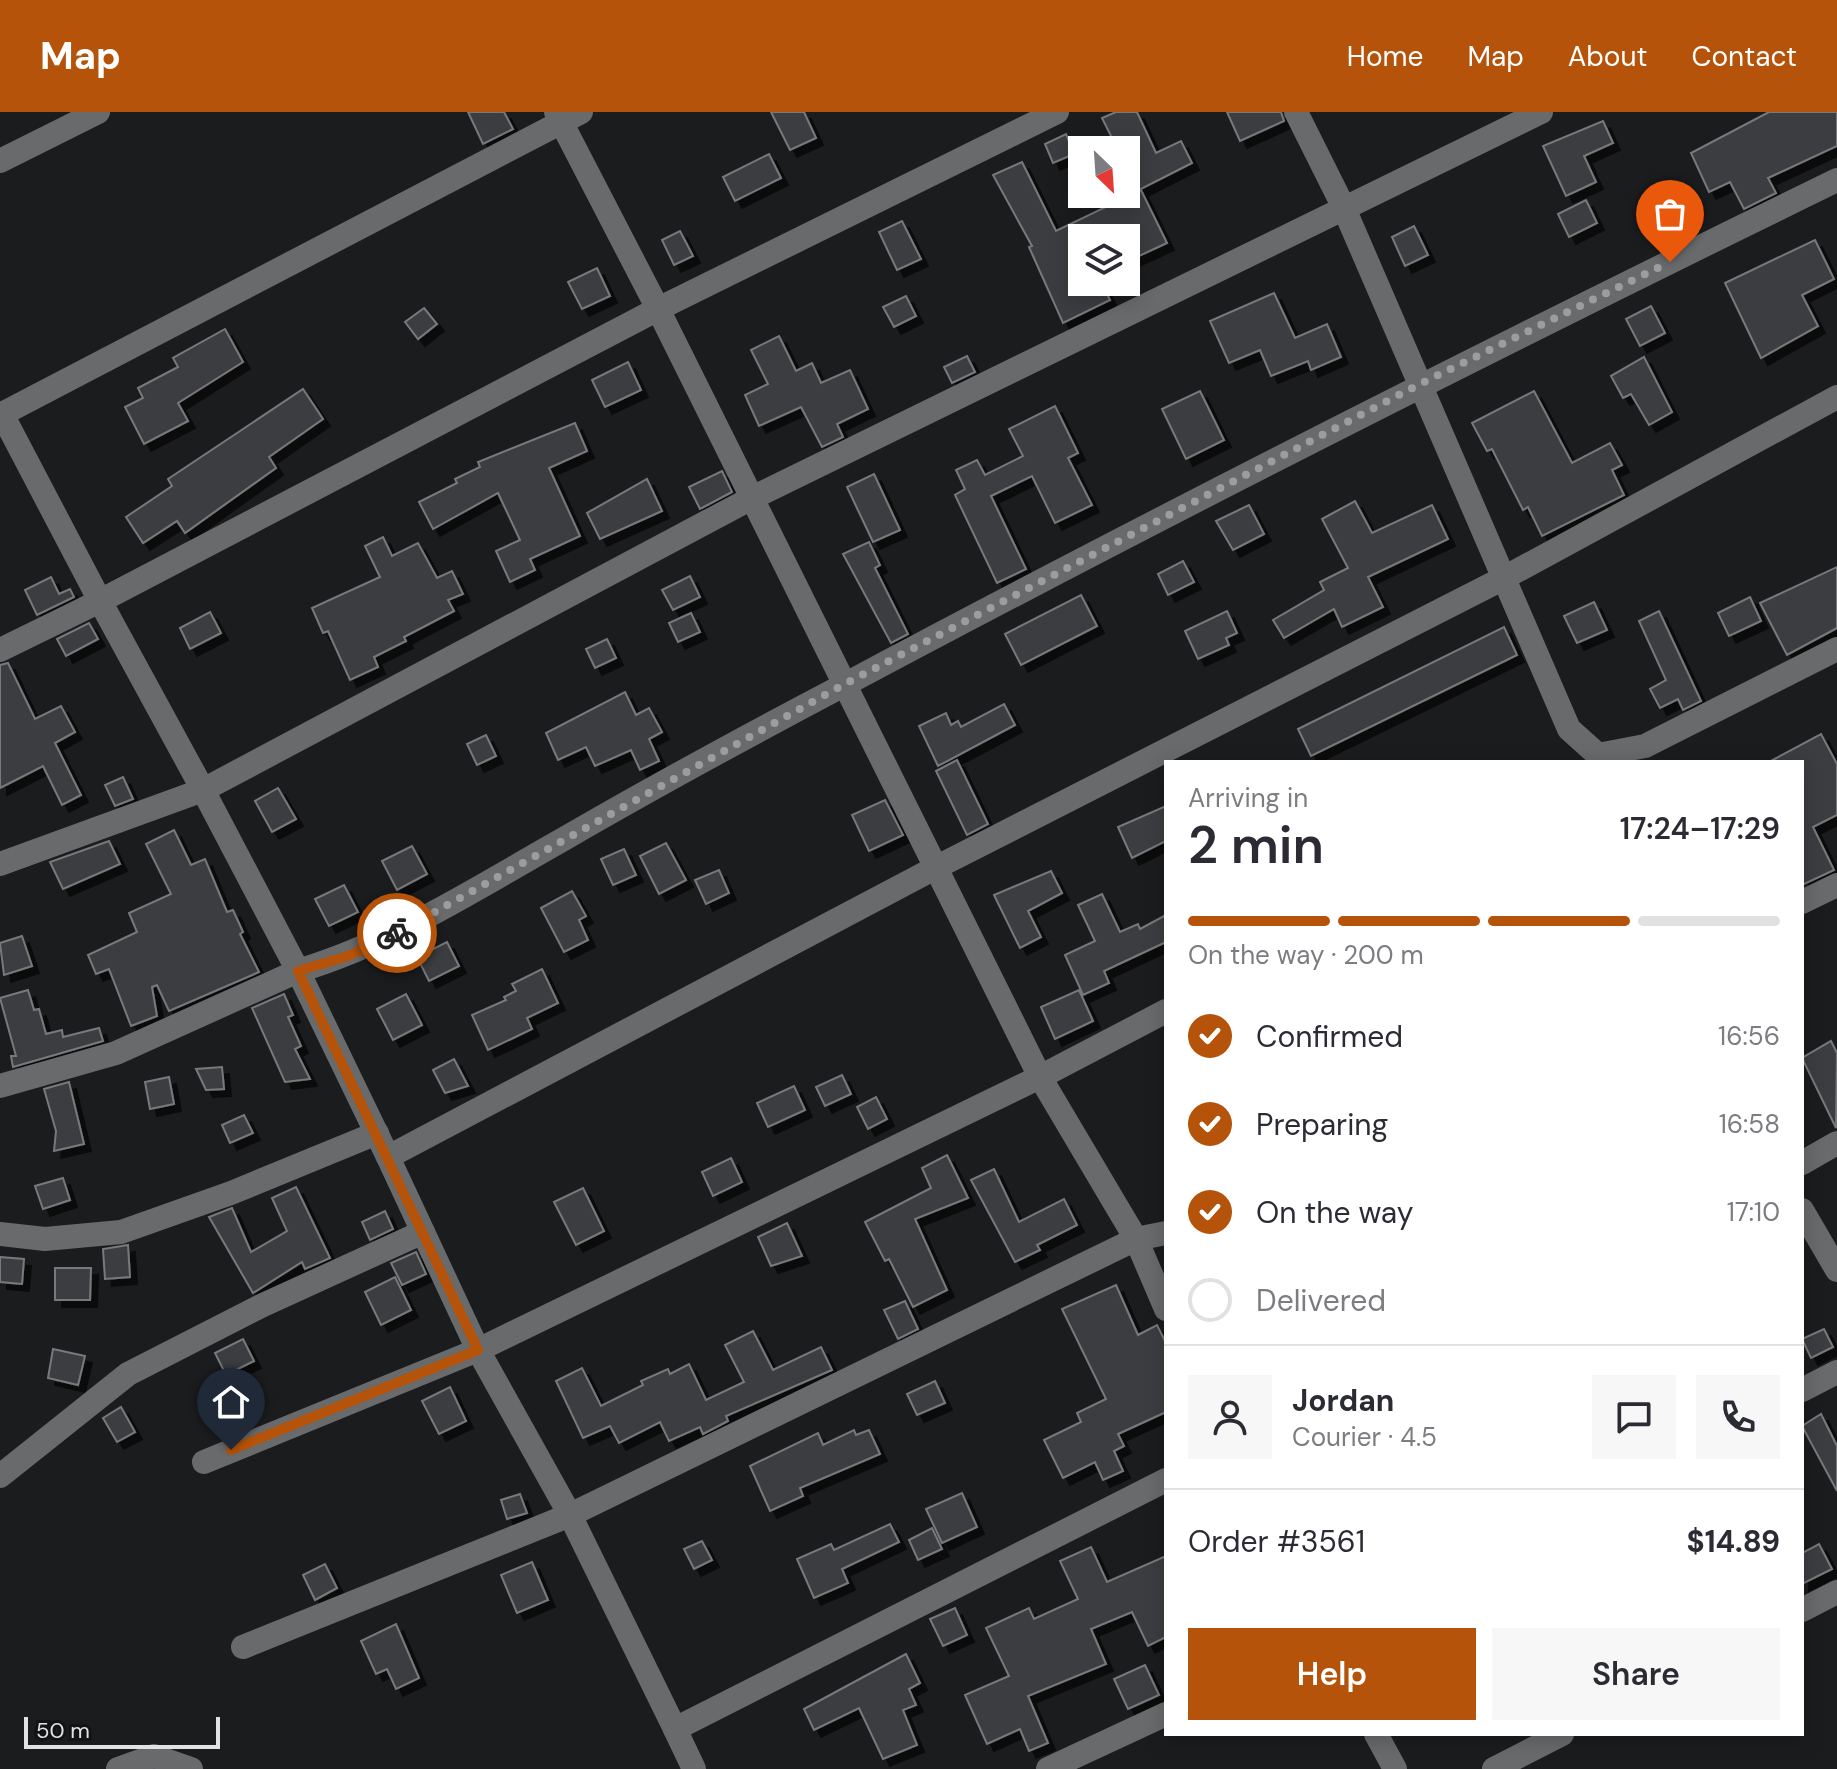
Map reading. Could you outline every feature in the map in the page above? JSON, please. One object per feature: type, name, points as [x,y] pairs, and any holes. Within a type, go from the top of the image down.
[{"type":"street","points":[[0,161],[98,112]]},
{"type":"street","points":[[0,650],[100,601],[658,309],[1057,112]]},
{"type":"street","points":[[1296,112],[1343,206],[1569,729],[1598,759],[1645,746],[1837,649]]},
{"type":"street","points":[[0,864],[203,790],[750,499],[1343,206],[1541,112]]},
{"type":"street","points":[[694,1769],[570,1515],[478,1350],[298,971],[1,413],[566,115],[750,499],[1040,1077],[1136,1239],[1164,1304]]},
{"type":"street","points":[[0,1086],[116,1053],[298,971],[348,956],[423,921],[565,838],[843,685],[1420,384],[1837,180]]},
{"type":"street","points":[[388,1157],[935,868],[1502,579],[1837,397]]},
{"type":"street","points":[[1804,901],[1837,885]]},
{"type":"street","points":[[204,1462],[478,1350],[1040,1077],[1164,1012]]},
{"type":"street","points":[[0,1234],[45,1239],[121,1232],[231,1193],[377,1133]]},
{"type":"street","points":[[1804,1162],[1837,1143]]},
{"type":"street","points":[[1804,1213],[1837,1270]]},
{"type":"street","points":[[0,1476],[128,1374],[263,1305],[423,1232]]},
{"type":"street","points":[[243,1647],[570,1515],[1136,1239],[1164,1233]]},
{"type":"street","points":[[1804,1389],[1837,1372]]},
{"type":"street","points":[[675,1729],[1164,1481]]},
{"type":"street","points":[[1804,1609],[1837,1592]]},
{"type":"street","points":[[1048,1769],[1164,1715]]},
{"type":"street","points":[[1377,1736],[1395,1769]]},
{"type":"street","points":[[1494,1769],[1558,1736]]},
{"type":"street","points":[[118,1769],[154,1756],[191,1769]]},
{"type":"building","points":[[468,112],[504,112],[513,129],[483,144]]},
{"type":"building","points":[[771,112],[804,112],[816,138],[790,150]]},
{"type":"building","points":[[1116,112],[1137,112],[1156,153],[1181,141],[1192,163],[1140,189],[1140,136],[1111,136],[1102,118]]},
{"type":"building","points":[[1227,112],[1281,112],[1284,121],[1240,141]]},
{"type":"building","points":[[1769,112],[1837,112],[1837,146],[1768,178],[1776,193],[1744,209],[1730,182],[1709,192],[1691,153]]},
{"type":"building","points":[[1603,121],[1613,143],[1584,156],[1596,182],[1566,196],[1543,146]]},
{"type":"building","points":[[1066,134],[1068,157],[1053,163],[1045,144]]},
{"type":"building","points":[[769,154],[781,178],[735,201],[723,177]]},
{"type":"building","points":[[1022,162],[1056,231],[1068,225],[1068,296],[1108,296],[1110,300],[1063,323],[1029,247],[1032,246],[993,175]]},
{"type":"building","points":[[1141,190],[1167,243],[1140,256],[1140,224],[1071,224],[1104,208],[1140,208]]},
{"type":"building","points":[[1586,200],[1597,223],[1569,237],[1558,214]]},
{"type":"building","points":[[902,221],[921,259],[897,270],[879,232]]},
{"type":"building","points":[[1414,226],[1428,255],[1405,266],[1392,237]]},
{"type":"building","points":[[680,231],[693,256],[674,265],[662,240]]},
{"type":"building","points":[[1815,240],[1834,279],[1802,295],[1818,326],[1761,358],[1725,283]]},
{"type":"building","points":[[597,268],[610,296],[582,309],[568,282]]},
{"type":"building","points":[[1274,293],[1295,338],[1327,324],[1341,357],[1311,370],[1308,361],[1271,376],[1260,350],[1229,363],[1210,321]]},
{"type":"building","points":[[906,296],[916,316],[894,327],[883,307]]},
{"type":"building","points":[[1651,306],[1665,333],[1640,346],[1626,319]]},
{"type":"building","points":[[424,308],[437,324],[418,339],[405,322]]},
{"type":"building","points":[[225,329],[243,362],[178,403],[188,421],[144,444],[125,407],[143,398],[138,388],[178,367],[173,358]]},
{"type":"building","points":[[779,336],[796,371],[812,363],[821,383],[850,370],[868,409],[837,424],[843,437],[822,447],[801,407],[759,426],[745,395],[768,384],[751,350]]},
{"type":"building","points":[[967,356],[975,372],[952,383],[944,367]]},
{"type":"building","points":[[1644,357],[1672,412],[1649,425],[1631,394],[1623,398],[1611,376]]},
{"type":"building","points":[[628,362],[641,390],[605,407],[592,380]]},
{"type":"building","points":[[303,389],[323,419],[269,457],[276,468],[185,533],[177,521],[143,543],[126,517],[172,486],[168,479]]},
{"type":"building","points":[[1200,391],[1224,440],[1186,459],[1162,409]]},
{"type":"building","points":[[1534,391],[1572,463],[1610,443],[1622,465],[1612,470],[1624,495],[1542,536],[1528,507],[1523,510],[1492,449],[1487,451],[1472,423]]},
{"type":"building","points":[[1055,406],[1078,453],[1068,458],[1092,505],[1055,523],[1032,476],[991,496],[1026,569],[997,583],[955,495],[965,489],[956,470],[977,460],[985,475],[1023,456],[1009,429]]},
{"type":"building","points":[[575,423],[587,451],[549,468],[580,536],[530,559],[535,570],[510,582],[496,551],[520,540],[498,493],[433,529],[419,502],[457,483],[455,479],[480,467],[478,462]]},
{"type":"building","points":[[722,471],[732,492],[700,509],[689,487]]},
{"type":"building","points":[[874,474],[900,530],[873,542],[847,487]]},
{"type":"building","points":[[647,479],[662,511],[600,539],[587,513]]},
{"type":"building","points":[[1355,501],[1372,533],[1432,505],[1448,539],[1368,577],[1383,607],[1342,627],[1334,609],[1284,638],[1273,620],[1324,590],[1320,582],[1348,568],[1322,519]]},
{"type":"building","points":[[1249,505],[1264,534],[1233,550],[1216,521]]},
{"type":"building","points":[[383,537],[392,556],[418,543],[437,578],[452,571],[463,594],[448,600],[454,611],[404,637],[406,641],[374,657],[378,667],[350,680],[328,631],[323,633],[312,608],[380,577],[365,546]]},
{"type":"building","points":[[869,542],[880,565],[875,568],[908,634],[891,643],[843,554]]},
{"type":"building","points":[[1183,561],[1194,582],[1168,595],[1158,574]]},
{"type":"building","points":[[1837,567],[1837,628],[1787,655],[1760,603]]},
{"type":"building","points":[[690,576],[700,597],[673,610],[662,590]]},
{"type":"building","points":[[51,577],[59,594],[70,589],[74,597],[37,615],[25,590]]},
{"type":"building","points":[[1081,595],[1097,626],[1021,665],[1005,634]]},
{"type":"building","points":[[1750,597],[1761,621],[1729,636],[1718,613]]},
{"type":"building","points":[[1594,602],[1607,630],[1577,643],[1564,616]]},
{"type":"building","points":[[1227,611],[1237,633],[1226,638],[1229,645],[1198,659],[1185,631]]},
{"type":"building","points":[[1659,611],[1701,701],[1683,710],[1678,699],[1660,708],[1650,689],[1666,680],[1639,621]]},
{"type":"building","points":[[210,612],[221,633],[190,649],[180,628]]},
{"type":"building","points":[[691,613],[700,632],[678,642],[669,623]]},
{"type":"building","points":[[89,623],[98,639],[66,656],[57,639]]},
{"type":"building","points":[[1504,627],[1517,655],[1311,756],[1298,729]]},
{"type":"building","points":[[607,639],[616,658],[595,668],[586,649]]},
{"type":"building","points":[[8,663],[35,719],[61,706],[75,732],[55,743],[81,795],[62,805],[43,766],[0,788],[0,665]]},
{"type":"building","points":[[625,692],[636,715],[649,708],[662,732],[649,739],[659,761],[640,770],[631,750],[595,766],[586,747],[558,760],[546,733]]},
{"type":"building","points":[[1004,704],[1015,725],[938,766],[919,726],[946,713],[951,725],[958,721],[961,727]]},
{"type":"building","points":[[1821,734],[1837,764],[1837,815],[1813,827],[1834,870],[1804,884],[1804,760],[1773,760]]},
{"type":"building","points":[[486,735],[496,756],[477,765],[467,744]]},
{"type":"building","points":[[957,760],[988,824],[967,835],[936,771]]},
{"type":"building","points":[[123,777],[133,799],[115,806],[105,785]]},
{"type":"building","points":[[278,788],[296,819],[272,832],[255,801]]},
{"type":"building","points":[[885,800],[903,835],[869,851],[852,815]]},
{"type":"building","points":[[1164,807],[1164,842],[1132,858],[1118,827]]},
{"type":"building","points":[[174,830],[191,865],[205,859],[227,912],[233,910],[243,932],[240,934],[259,972],[169,1011],[157,985],[152,987],[157,1016],[131,1026],[109,969],[96,974],[88,955],[137,932],[129,913],[171,894],[146,844]]},
{"type":"building","points":[[109,841],[120,864],[63,889],[50,862]]},
{"type":"building","points":[[666,843],[686,880],[659,894],[640,856]]},
{"type":"building","points":[[412,846],[427,874],[397,890],[382,861]]},
{"type":"building","points":[[624,849],[636,875],[613,885],[601,859]]},
{"type":"building","points":[[719,870],[729,893],[706,904],[695,880]]},
{"type":"building","points":[[1051,871],[1062,893],[1028,911],[1041,937],[1020,948],[994,895]]},
{"type":"building","points":[[344,885],[358,912],[329,926],[315,899]]},
{"type":"building","points":[[572,891],[586,916],[579,920],[588,940],[564,952],[541,908]]},
{"type":"building","points":[[1102,894],[1120,932],[1138,924],[1140,929],[1164,916],[1164,943],[1104,971],[1109,983],[1083,995],[1065,955],[1095,941],[1078,905]]},
{"type":"building","points":[[22,936],[32,966],[4,975],[0,943]]},
{"type":"building","points":[[447,942],[459,966],[429,981],[417,957]]},
{"type":"building","points":[[542,969],[558,1003],[527,1018],[532,1029],[488,1050],[472,1015],[506,1000],[504,997],[516,991],[512,984]]},
{"type":"building","points":[[28,990],[34,1010],[39,1009],[46,1034],[62,1030],[63,1037],[99,1028],[103,1041],[13,1067],[11,1056],[16,1056],[0,998]]},
{"type":"building","points":[[1079,990],[1093,1021],[1055,1039],[1041,1007]]},
{"type":"building","points":[[284,994],[293,1015],[288,1017],[301,1046],[295,1049],[310,1079],[285,1082],[252,1008]]},
{"type":"building","points":[[406,994],[422,1025],[393,1040],[377,1009]]},
{"type":"building","points":[[1831,1041],[1837,1053],[1836,1128],[1804,1062],[1804,1057]]},
{"type":"building","points":[[454,1059],[468,1086],[445,1093],[433,1070]]},
{"type":"building","points":[[222,1067],[224,1089],[206,1090],[196,1069]]},
{"type":"building","points":[[842,1075],[851,1094],[825,1106],[816,1087]]},
{"type":"building","points":[[169,1077],[174,1104],[150,1109],[145,1082]]},
{"type":"building","points":[[69,1082],[84,1144],[54,1151],[56,1131],[44,1089]]},
{"type":"building","points":[[794,1086],[805,1110],[768,1127],[757,1103]]},
{"type":"building","points":[[876,1097],[887,1119],[868,1129],[857,1107]]},
{"type":"building","points":[[244,1115],[253,1133],[230,1143],[222,1125]]},
{"type":"building","points":[[947,1155],[968,1198],[915,1219],[947,1290],[913,1307],[889,1259],[885,1261],[865,1222],[931,1188],[922,1168]]},
{"type":"building","points":[[731,1158],[742,1182],[713,1196],[702,1172]]},
{"type":"building","points":[[994,1169],[1019,1222],[1064,1199],[1077,1225],[1037,1245],[1040,1250],[1015,1262],[971,1180]]},
{"type":"building","points":[[63,1178],[70,1200],[43,1209],[35,1186]]},
{"type":"building","points":[[296,1187],[330,1258],[305,1269],[302,1262],[253,1293],[209,1217],[232,1208],[251,1252],[287,1231],[272,1198]]},
{"type":"building","points":[[583,1188],[604,1231],[576,1245],[554,1202]]},
{"type":"building","points":[[385,1211],[393,1229],[370,1240],[362,1222]]},
{"type":"building","points":[[787,1223],[802,1256],[771,1266],[758,1237]]},
{"type":"building","points":[[128,1245],[130,1277],[105,1279],[103,1249]]},
{"type":"building","points":[[416,1252],[426,1274],[402,1285],[391,1263]]},
{"type":"building","points":[[0,1257],[24,1259],[22,1284],[0,1282]]},
{"type":"building","points":[[55,1268],[91,1268],[90,1300],[55,1300]]},
{"type":"building","points":[[395,1277],[411,1310],[381,1325],[365,1292]]},
{"type":"building","points":[[1116,1285],[1138,1335],[1157,1325],[1164,1339],[1164,1413],[1118,1434],[1124,1446],[1114,1451],[1123,1471],[1103,1480],[1095,1462],[1063,1478],[1044,1440],[1081,1422],[1077,1413],[1106,1399],[1062,1309]]},
{"type":"building","points":[[905,1301],[918,1329],[898,1339],[884,1310]]},
{"type":"building","points":[[1824,1329],[1833,1347],[1811,1358],[1804,1338]]},
{"type":"building","points":[[753,1331],[773,1370],[821,1347],[832,1370],[726,1416],[728,1421],[703,1434],[700,1427],[669,1441],[660,1422],[619,1443],[610,1426],[583,1438],[556,1381],[582,1368],[601,1406],[643,1385],[641,1381],[668,1369],[670,1374],[689,1364],[706,1400],[744,1382],[725,1345]]},
{"type":"building","points":[[243,1339],[254,1361],[226,1375],[215,1353]]},
{"type":"building","points":[[53,1349],[85,1356],[78,1385],[48,1378]]},
{"type":"building","points":[[935,1381],[945,1403],[917,1415],[907,1394]]},
{"type":"building","points":[[450,1387],[466,1421],[439,1434],[422,1401]]},
{"type":"building","points":[[121,1407],[135,1432],[117,1442],[103,1418]]},
{"type":"building","points":[[1821,1414],[1837,1446],[1837,1491],[1804,1430],[1804,1425]]},
{"type":"building","points":[[854,1430],[856,1435],[869,1430],[880,1454],[800,1488],[803,1496],[770,1511],[750,1466],[818,1433],[823,1445]]},
{"type":"building","points":[[962,1493],[977,1527],[942,1543],[926,1509]]},
{"type":"building","points":[[520,1494],[527,1513],[507,1519],[501,1500]]},
{"type":"building","points":[[890,1524],[899,1542],[842,1569],[848,1583],[814,1598],[797,1559],[831,1544],[834,1550]]},
{"type":"building","points":[[932,1528],[942,1549],[918,1560],[909,1540]]},
{"type":"building","points":[[702,1541],[712,1560],[694,1569],[684,1549]]},
{"type":"building","points":[[1819,1544],[1832,1569],[1804,1583],[1804,1552]]},
{"type":"building","points":[[1091,1547],[1107,1582],[1164,1557],[1164,1638],[1148,1646],[1132,1612],[1091,1629],[1106,1664],[1028,1696],[1048,1743],[1029,1751],[1020,1729],[987,1744],[965,1695],[1009,1676],[986,1628],[1029,1608],[1034,1619],[1078,1599],[1060,1561]]},
{"type":"building","points":[[532,1562],[548,1600],[517,1613],[501,1575]]},
{"type":"building","points":[[325,1564],[337,1588],[315,1600],[303,1575]]},
{"type":"building","points":[[955,1608],[967,1635],[943,1646],[930,1619]]},
{"type":"building","points":[[396,1624],[419,1678],[396,1689],[387,1669],[376,1674],[361,1641]]},
{"type":"building","points":[[906,1654],[920,1683],[909,1689],[916,1705],[903,1710],[917,1745],[883,1759],[859,1708],[814,1730],[804,1709]]},
{"type":"building","points":[[1145,1665],[1159,1695],[1128,1709],[1114,1679]]},
{"type":"way so far","points":[[397,933],[843,685],[1420,384],[1670,262]]},
{"type":"route","points":[[231,1450],[478,1350],[298,971],[348,956],[397,933]]}]
